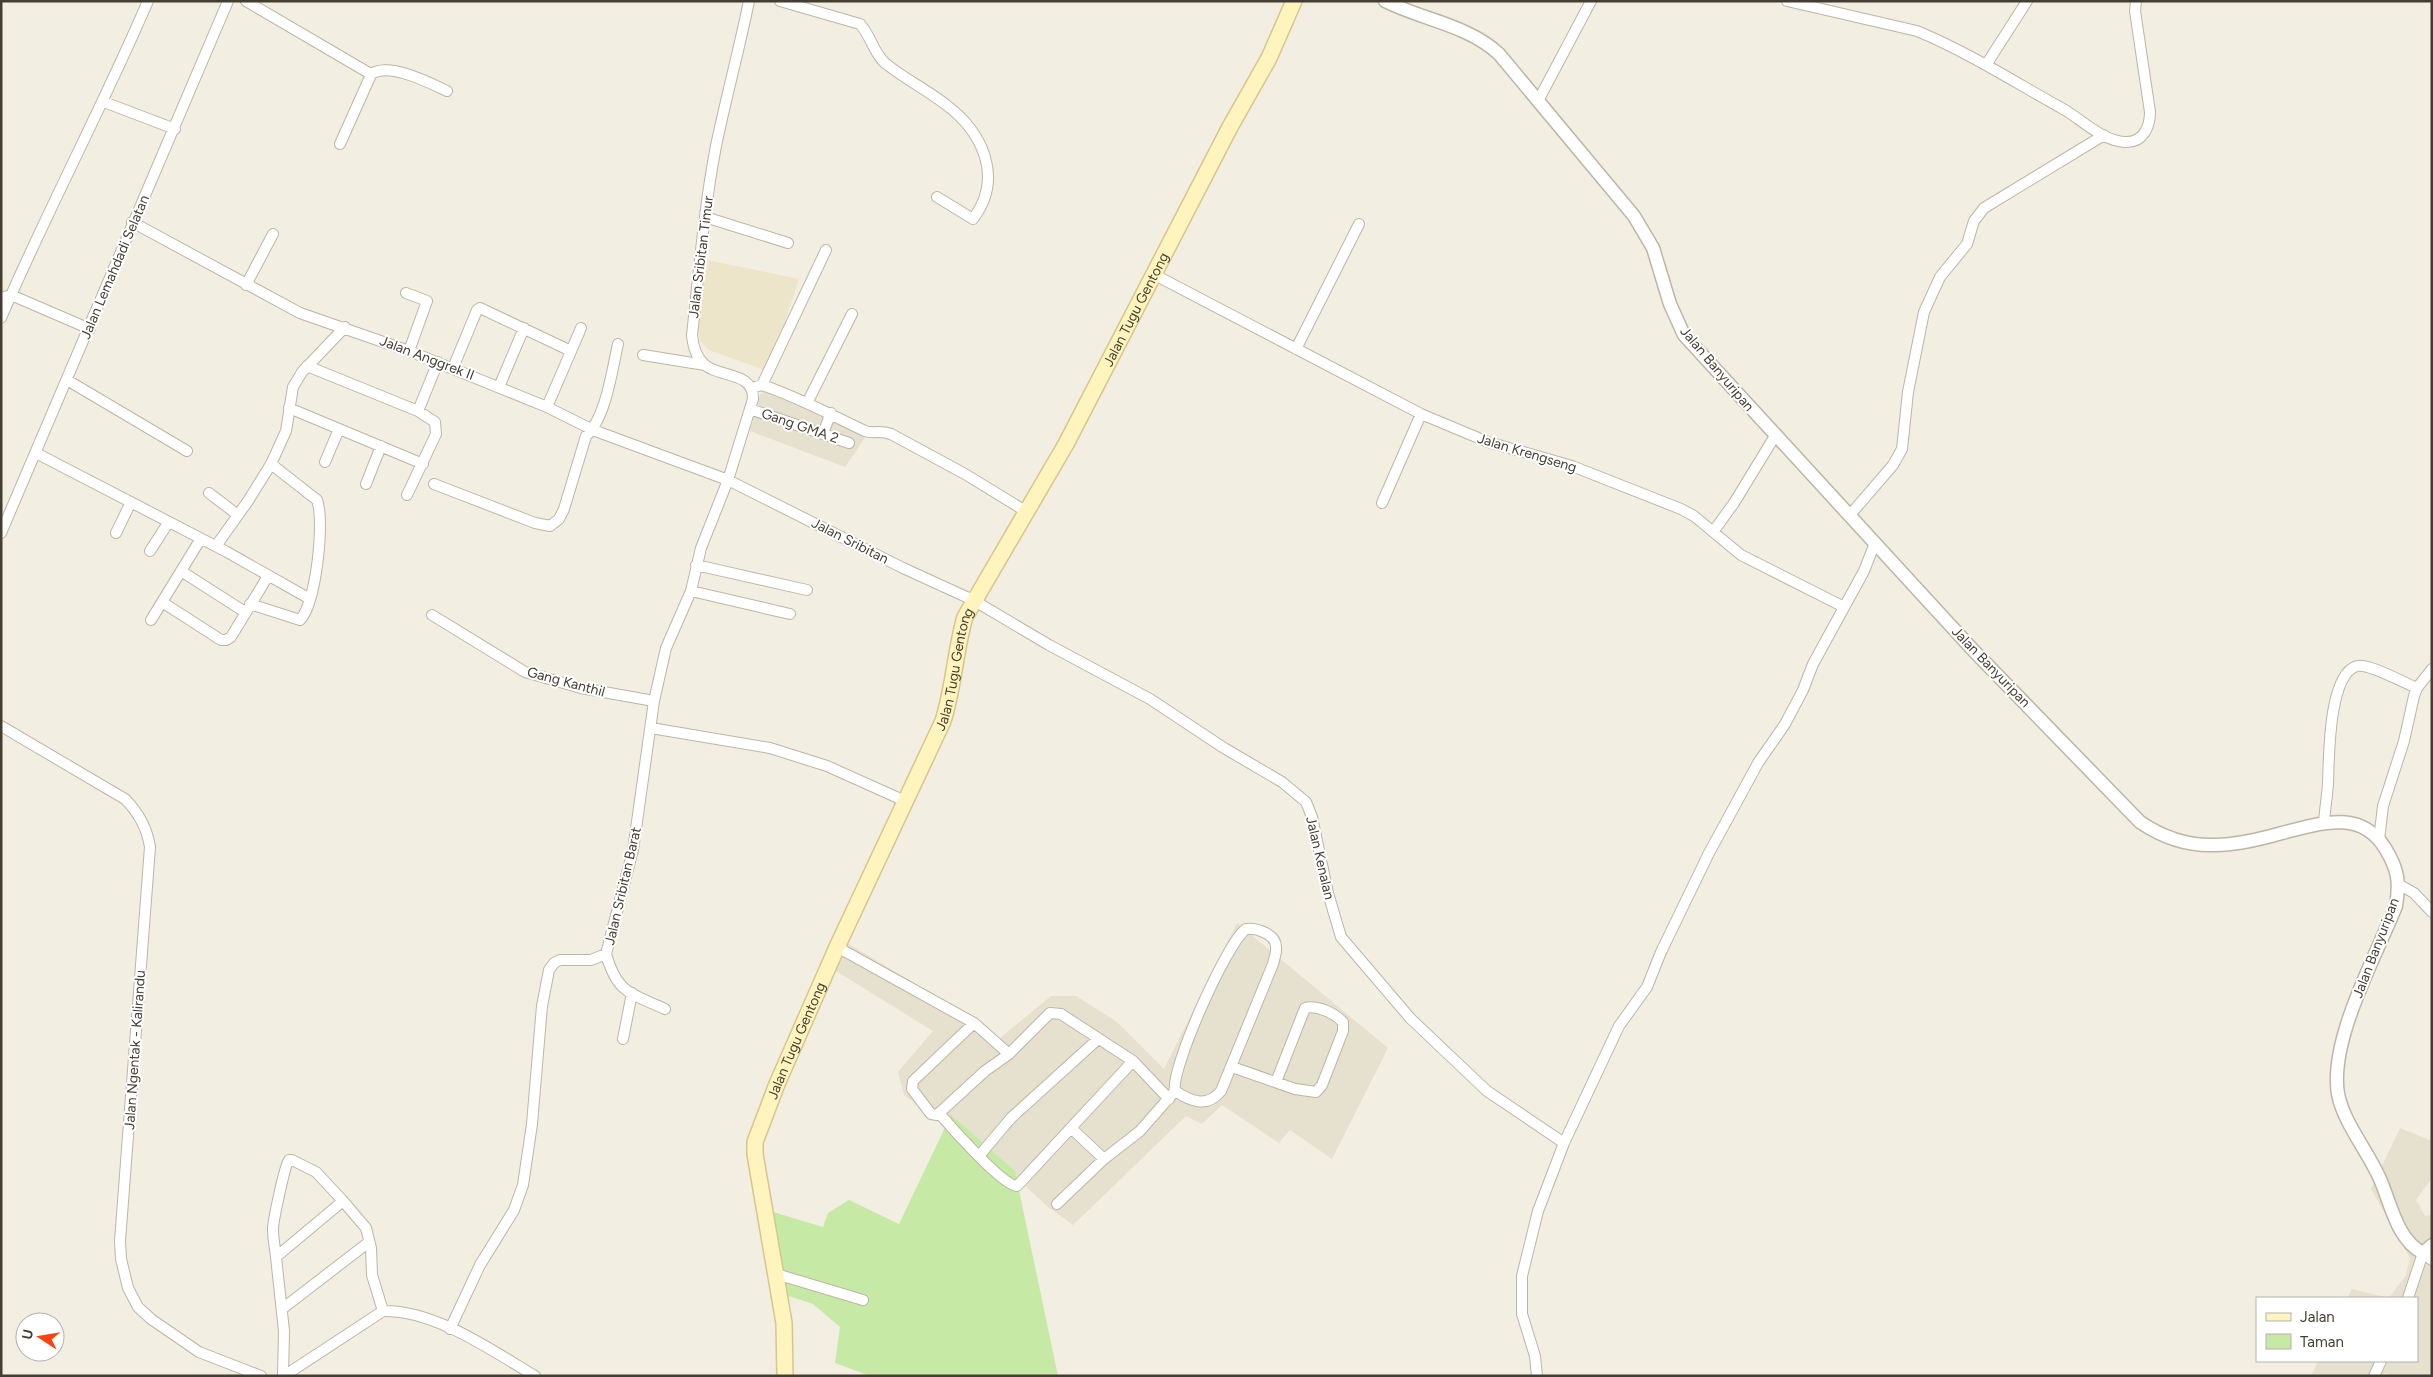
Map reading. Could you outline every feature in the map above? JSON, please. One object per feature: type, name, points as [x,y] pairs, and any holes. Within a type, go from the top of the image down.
[{"type":"main road","name":"Jalan Tugu Gentong","points":[[785,1376],[784,1323],[755,1154],[755,1142],[777,1084],[838,947],[905,801],[926,762],[943,721],[952,693],[960,634],[973,600],[1066,444],[1230,127],[1269,58],[1294,1]]},
{"type":"street","points":[[1,318],[6,296],[104,102],[148,1]]},
{"type":"street","name":"Jalan Lemahdadi Selatan","points":[[1,533],[90,329],[132,222],[175,129],[228,1]]},
{"type":"street","points":[[246,1],[301,32],[370,75]]},
{"type":"street","name":"Jalan Sribitan Timur","points":[[705,365],[693,348],[692,335],[705,217],[716,147],[739,51],[748,1]]},
{"type":"street","points":[[780,1],[860,24],[879,57],[946,104],[976,135],[984,148],[988,169],[986,193],[978,213],[973,219],[937,197]]},
{"type":"street","name":"Jalan Banyuripan","points":[[1385,1],[1405,11],[1471,34],[1485,41],[1499,54],[1634,216],[1653,248],[1670,304],[1684,335],[1775,436],[2048,729],[2140,822],[2153,831],[2174,840],[2215,845],[2275,835],[2324,822],[2347,822],[2358,825],[2379,840],[2393,861],[2400,885],[2396,906],[2346,1026],[2337,1076],[2338,1095],[2380,1178],[2399,1226],[2412,1248],[2429,1253]]},
{"type":"street","points":[[1538,101],[1591,1]]},
{"type":"street","points":[[1786,1],[1917,32],[1986,65],[2104,135],[2118,141],[2134,141],[2146,132],[2150,124],[2135,11],[2136,1]]},
{"type":"street","points":[[1986,65],[2027,1]]},
{"type":"street","points":[[340,144],[370,75],[382,69],[421,78],[446,91]]},
{"type":"street","points":[[104,102],[175,129]]},
{"type":"street","points":[[1850,515],[1893,465],[1902,449],[1908,392],[1924,312],[1940,277],[1967,244],[1974,221],[1984,208],[2104,135]]},
{"type":"street","points":[[705,217],[788,242]]},
{"type":"street","name":"Jalan Anggrek II","points":[[132,222],[300,313],[409,350],[547,407],[593,430],[728,480]]},
{"type":"street","points":[[1296,349],[1359,224]]},
{"type":"street","points":[[246,285],[273,234]]},
{"type":"street","points":[[728,480],[757,387],[826,250]]},
{"type":"street","name":"Jalan Krengseng","points":[[1153,274],[1421,414],[1488,442],[1572,466],[1680,509],[1713,532],[1740,555],[1844,607]]},
{"type":"street","points":[[406,294],[427,302],[409,350]]},
{"type":"street","points":[[6,296],[90,329]]},
{"type":"street","points":[[452,368],[477,310],[480,308],[571,351]]},
{"type":"street","points":[[807,403],[852,314]]},
{"type":"street","points":[[216,546],[270,464],[286,431],[294,388],[307,366],[345,327]]},
{"type":"street","points":[[499,387],[524,328]]},
{"type":"street","points":[[547,407],[581,328]]},
{"type":"street","points":[[434,484],[535,523],[550,526],[559,519],[564,509],[586,436],[593,430],[602,408],[618,344]]},
{"type":"street","points":[[643,355],[705,365],[742,379],[757,387],[807,403],[868,432],[880,430],[891,434],[966,474],[1027,512]]},
{"type":"street","points":[[418,411],[438,362]]},
{"type":"street","points":[[307,366],[418,411],[435,422],[437,429],[423,464],[407,495]]},
{"type":"street","points":[[67,380],[187,451]]},
{"type":"street","points":[[289,408],[423,464]]},
{"type":"street","name":"Gang GMA 2","points":[[750,409],[849,443]]},
{"type":"street","points":[[823,434],[831,413]]},
{"type":"street","points":[[1382,503],[1421,414]]},
{"type":"street","points":[[325,462],[338,429]]},
{"type":"street","points":[[1713,532],[1734,503],[1775,436]]},
{"type":"street","points":[[366,484],[381,446]]},
{"type":"street","points":[[36,452],[200,540],[216,546],[310,599]]},
{"type":"street","points":[[181,571],[248,608],[300,620],[310,599],[319,543],[319,504],[309,492],[270,464]]},
{"type":"street","name":"Jalan Sribitan Barat","points":[[450,1329],[480,1265],[514,1210],[523,1185],[532,1124],[542,1006],[549,970],[554,963],[560,960],[591,960],[606,954],[633,850],[654,701],[666,648],[691,591],[696,565],[710,520],[728,480]]},
{"type":"street","name":"Jalan Sribitan","points":[[728,480],[903,568],[973,600]]},
{"type":"street","points":[[209,493],[238,515]]},
{"type":"street","points":[[116,533],[131,502]]},
{"type":"street","points":[[150,552],[168,522]]},
{"type":"street","points":[[151,620],[200,540]]},
{"type":"street","points":[[1537,1376],[1535,1356],[1522,1314],[1522,1276],[1538,1211],[1564,1143],[1619,1026],[1647,987],[1709,853],[1758,763],[1785,724],[1803,690],[1812,664],[1864,571],[1875,543]]},
{"type":"street","points":[[696,565],[807,590]]},
{"type":"street","points":[[162,602],[221,640],[232,637],[268,576]]},
{"type":"street","points":[[691,591],[790,614]]},
{"type":"street","name":"Jalan Kenalan","points":[[973,600],[1048,645],[1174,714],[1298,793],[1306,802],[1312,817],[1328,893],[1341,937],[1410,1018],[1487,1091],[1564,1143]]},
{"type":"street","name":"Gang Kanthil","points":[[432,615],[525,672],[581,688],[654,701]]},
{"type":"street","points":[[2324,822],[2331,725],[2336,697],[2348,672],[2354,667],[2367,667],[2417,688]]},
{"type":"street","points":[[2379,840],[2383,806],[2404,741],[2417,688],[2432,668]]},
{"type":"street","name":"Jalan Ngentak - Kalirandu","points":[[1,726],[125,799],[134,808],[147,832],[150,847],[120,1241],[121,1259],[128,1288],[138,1307],[151,1319],[199,1352],[261,1376]]},
{"type":"street","points":[[651,728],[770,748],[827,766],[905,801]]},
{"type":"street","points":[[2400,885],[2414,893],[2432,912]]},
{"type":"street","points":[[974,1022],[913,1081],[911,1086],[931,1114],[935,1116],[985,1071],[1009,1054],[1053,1012],[1061,1014],[1097,1040],[1133,1061],[1172,1095],[1206,1103],[1212,1101],[1222,1091],[1232,1067],[1273,964],[1276,953],[1273,938],[1252,928],[1244,930],[1236,940],[1208,991],[1179,1062],[1172,1095],[1140,1131],[1104,1160],[1057,1204]]},
{"type":"street","points":[[838,947],[974,1022],[1009,1054]]},
{"type":"street","points":[[606,954],[612,974],[620,986],[665,1009]]},
{"type":"street","points":[[623,1040],[632,993]]},
{"type":"street","points":[[1232,1067],[1304,1092],[1313,1093],[1319,1090],[1343,1031],[1343,1022],[1322,1010],[1312,1007],[1305,1008],[1276,1082]]},
{"type":"street","points":[[979,1156],[1011,1118],[1097,1040]]},
{"type":"street","points":[[939,1113],[979,1156],[1009,1184],[1017,1186],[1133,1061]]},
{"type":"street","points":[[1071,1128],[1104,1160]]},
{"type":"street","points":[[284,1376],[282,1309],[273,1229],[285,1165],[289,1160],[316,1172],[366,1228],[372,1275],[383,1311]]},
{"type":"street","points":[[276,1257],[343,1201]]},
{"type":"street","points":[[282,1309],[369,1242]]},
{"type":"street","points":[[2408,1297],[2429,1253]]},
{"type":"street","points":[[776,1274],[863,1300]]},
{"type":"street","points":[[284,1376],[383,1311],[410,1313],[450,1329],[475,1340],[535,1376]]},
{"type":"street","points":[[2374,1376],[2381,1362]]},
{"type":"shaded area","points":[[708,260],[799,279],[785,322],[764,370],[709,350],[700,341],[697,326]]},
{"type":"shaded area","points":[[766,389],[867,435],[845,467],[750,431],[760,395]]},
{"type":"shaded area","points":[[1237,923],[1388,1048],[1332,1159],[1290,1130],[1279,1143],[1222,1105],[1202,1124],[1186,1116],[1073,1225],[1048,1207],[1015,1176],[961,1131],[932,1116],[904,1095],[898,1072],[933,1031],[828,966],[842,940],[969,1016],[999,1039],[1051,996],[1076,996],[1117,1022],[1164,1069]]},
{"type":"shaded area","points":[[2400,1128],[2432,1141],[2432,1178],[2416,1200],[2425,1216],[2432,1215],[2432,1376],[2396,1376],[2385,1373],[2383,1376],[2311,1376],[2318,1362],[2418,1362],[2418,1297],[2390,1297],[2406,1275],[2410,1258],[2371,1189]]},
{"type":"shaded area","points":[[2352,1289],[2385,1297],[2348,1297]]},
{"type":"green space","points":[[951,1115],[1015,1171],[1058,1376],[870,1376],[835,1363],[840,1327],[813,1304],[782,1294],[770,1211],[823,1227],[828,1213],[849,1200],[899,1224]]}]
